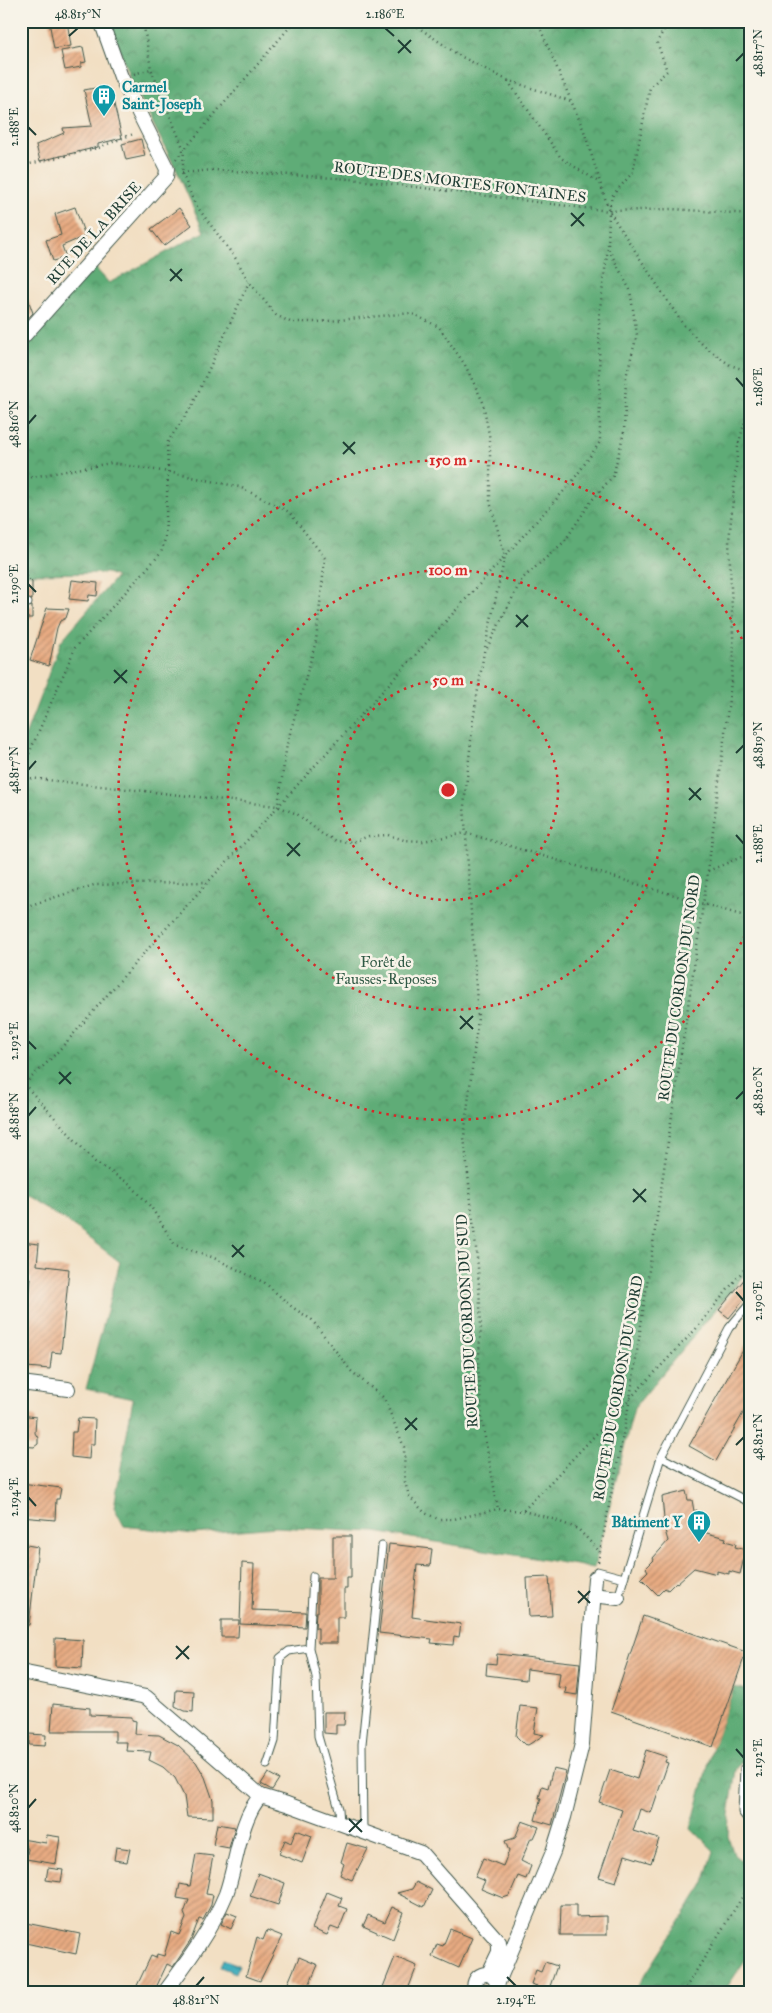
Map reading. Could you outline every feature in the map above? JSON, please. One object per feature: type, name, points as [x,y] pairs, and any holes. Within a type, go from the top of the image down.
[{"type":"street","points":[[101,21],[121,77],[166,169]]},
{"type":"street","name":"RUE DE LA BRISE","points":[[21,339],[166,177],[166,169]]},
{"type":"street","points":[[21,1383],[68,1389]]},
{"type":"street","points":[[493,1983],[506,1967],[516,1937],[553,1852],[564,1817],[582,1744],[596,1575]]},
{"type":"street","points":[[593,1595],[618,1598]]},
{"type":"street","points":[[21,1672],[146,1697],[260,1796],[421,1853],[499,1942],[493,1983]]},
{"type":"street","points":[[165,1992],[210,1928],[226,1892],[241,1837],[254,1803],[260,1796]]},
{"type":"street","points":[[499,1942],[516,1937]]},
{"type":"street","points":[[471,1989],[476,1977],[482,1974],[493,1983]]},
{"type":"lane","points":[[618,1598],[661,1457],[729,1328],[751,1302]]},
{"type":"lane","points":[[661,1457],[751,1503]]},
{"type":"lane","points":[[363,1832],[362,1744],[382,1546]]},
{"type":"lane","points":[[596,1575],[624,1578]]},
{"type":"lane","points":[[313,1576],[309,1648],[316,1676],[318,1736],[339,1809],[340,1823]]},
{"type":"lane","points":[[267,1765],[275,1741],[280,1658],[289,1650],[309,1648]]},
{"type":"lane","points":[[751,1757],[744,1768],[742,1812],[751,1824]]},
{"type":"path","points":[[143,21],[151,69],[184,150],[182,173],[195,204],[236,258],[250,282],[276,315],[290,322],[318,322],[411,313],[439,327],[465,365],[483,402],[490,440],[490,502],[505,556],[206,882],[40,1070],[23,1082],[95,1162],[130,1184],[146,1201],[175,1245],[212,1257],[265,1283],[292,1307],[312,1320],[351,1371],[384,1398],[404,1447],[405,1482],[409,1496],[425,1513],[438,1519],[454,1519],[498,1509],[550,1518],[578,1529],[600,1552]]},
{"type":"path","points":[[184,150],[295,21]]},
{"type":"path","points":[[409,21],[460,56],[507,80],[571,101]]},
{"type":"path","points":[[538,21],[584,131],[609,211],[682,323],[704,346],[730,365],[751,372]]},
{"type":"path","points":[[609,211],[612,196],[633,172],[650,87],[667,71],[657,42],[668,21]]},
{"type":"path","points":[[507,80],[561,158],[600,183]]},
{"type":"path","points":[[21,166],[102,147],[146,131]]},
{"type":"path","name":"ROUTE DES MORTES FONTAINES","points":[[166,169],[182,173],[213,170],[351,179],[609,211],[671,210],[751,214]]},
{"type":"path","name":"ROUTE DU CORDON DU SUD","points":[[498,1509],[482,1421],[478,1366],[481,1326],[478,1277],[464,1137],[478,1018],[464,806],[473,721],[484,652],[505,556],[572,482],[600,442],[600,316],[608,247],[609,211]]},
{"type":"path","points":[[484,652],[522,580],[564,542],[592,500],[613,476],[624,432],[626,377],[637,335],[630,290],[608,247]]},
{"type":"path","points":[[21,772],[75,648],[161,553],[165,539],[168,472],[167,443],[192,406],[250,282]]},
{"type":"path","name":"ROUTE DU CORDON DU NORD","points":[[596,1575],[630,1399],[708,871],[734,658],[729,541],[738,446],[751,399]]},
{"type":"path","points":[[21,479],[111,463],[168,472],[240,487],[289,512],[325,558],[316,640],[287,744],[277,806]]},
{"type":"path","points":[[21,776],[277,806],[298,814],[322,834],[337,841],[353,842],[369,836],[388,834],[404,840],[423,842],[466,833],[751,918]]},
{"type":"path","points":[[708,871],[751,853]]},
{"type":"path","points":[[21,908],[94,885],[206,882]]},
{"type":"path","points":[[523,1512],[695,1330],[751,1260]]},
{"type":"path","points":[[683,1992],[751,1883]]},
{"type":"green space","name":"Forêt de Fausses-Reposes","points":[[109,21],[751,21],[751,1267],[634,1408],[594,1568],[375,1532],[276,1527],[193,1534],[124,1526],[114,1507],[133,1399],[86,1389],[120,1262],[66,1221],[21,1194],[21,747],[61,641],[116,577],[107,573],[21,574],[21,344],[90,262],[109,283],[204,232],[177,171],[130,78]]},
{"type":"green space","points":[[734,1687],[751,1691],[751,1746],[736,1770],[729,1815],[728,1836],[734,1855],[751,1868],[751,1951],[724,1992],[634,1992],[703,1886],[714,1851],[691,1828],[713,1747]]},
{"type":"water","points":[[223,1959],[239,1965],[236,1973],[220,1967]]},
{"type":"building","points":[[49,21],[67,21],[71,46],[54,49]]},
{"type":"building","points":[[83,47],[86,62],[81,63],[81,67],[65,70],[61,51]]},
{"type":"building","name":"Carmel Saint-Joseph","points":[[101,87],[106,101],[113,100],[122,138],[98,144],[98,147],[40,161],[36,145],[64,133],[63,128],[92,126],[84,90]]},
{"type":"building","points":[[141,139],[145,156],[126,160],[122,144]]},
{"type":"building","points":[[75,207],[85,236],[62,246],[66,257],[53,261],[46,240],[61,235],[55,214]]},
{"type":"building","points":[[179,208],[192,225],[164,246],[151,229]]},
{"type":"building","points":[[21,285],[23,285],[33,313],[21,326]]},
{"type":"building","points":[[21,571],[32,582],[32,600],[21,598]]},
{"type":"building","points":[[72,580],[98,583],[97,596],[89,595],[88,601],[69,599]]},
{"type":"building","points":[[32,606],[32,618],[21,618],[21,608]]},
{"type":"building","points":[[47,608],[69,609],[66,618],[60,621],[57,628],[49,666],[30,660]]},
{"type":"building","points":[[21,1242],[39,1244],[37,1265],[69,1269],[61,1353],[52,1352],[50,1369],[23,1365],[31,1278],[21,1277]]},
{"type":"building","points":[[751,1271],[751,1291],[729,1318],[719,1310]]},
{"type":"building","points":[[751,1336],[751,1399],[716,1461],[689,1446]]},
{"type":"building","points":[[21,1415],[36,1417],[35,1433],[38,1438],[38,1444],[34,1447],[21,1446]]},
{"type":"building","points":[[78,1418],[95,1419],[94,1444],[90,1444],[89,1459],[71,1457],[72,1432],[76,1432]]},
{"type":"building","points":[[21,1483],[61,1488],[59,1499],[56,1499],[55,1520],[21,1517]]},
{"type":"building","name":"Bâtiment Y","points":[[686,1491],[688,1500],[692,1500],[694,1511],[697,1510],[703,1532],[726,1538],[725,1541],[736,1544],[735,1547],[746,1550],[740,1574],[729,1571],[729,1574],[717,1571],[717,1574],[694,1568],[668,1590],[665,1588],[658,1595],[641,1578],[648,1571],[646,1568],[654,1560],[653,1558],[668,1541],[662,1520],[664,1519],[662,1497]]},
{"type":"building","points":[[333,1536],[351,1536],[351,1578],[347,1578],[347,1589],[344,1589],[344,1617],[337,1617],[337,1643],[318,1643],[318,1628],[315,1628],[316,1612],[318,1612],[318,1578],[333,1578]]},
{"type":"building","points":[[21,1544],[38,1547],[29,1625],[21,1625]]},
{"type":"building","points":[[389,1544],[432,1549],[430,1566],[417,1565],[412,1617],[461,1624],[459,1637],[454,1636],[453,1645],[431,1643],[432,1639],[379,1633]]},
{"type":"building","points":[[242,1563],[254,1564],[252,1610],[306,1612],[305,1627],[240,1624]]},
{"type":"building","points":[[549,1577],[552,1616],[529,1617],[527,1578]]},
{"type":"building","points":[[643,1616],[746,1652],[713,1747],[611,1711]]},
{"type":"building","points":[[221,1620],[239,1620],[238,1637],[221,1637]]},
{"type":"building","points":[[55,1638],[83,1640],[82,1668],[55,1666]]},
{"type":"building","points":[[497,1654],[580,1663],[577,1695],[565,1693],[566,1688],[558,1687],[560,1673],[527,1669],[526,1680],[486,1675],[487,1663],[496,1664]]},
{"type":"building","points":[[176,1690],[194,1691],[193,1712],[185,1711],[175,1706]]},
{"type":"building","points":[[53,1704],[90,1708],[90,1715],[132,1717],[132,1720],[136,1721],[135,1734],[159,1735],[178,1745],[196,1762],[205,1777],[213,1800],[213,1818],[187,1817],[184,1796],[175,1778],[163,1767],[149,1760],[151,1752],[126,1751],[127,1742],[115,1742],[115,1731],[51,1731]]},
{"type":"building","points":[[520,1706],[538,1708],[534,1733],[544,1735],[528,1745],[524,1744],[516,1736]]},
{"type":"building","points":[[324,1712],[345,1712],[344,1725],[336,1725],[336,1734],[324,1733]]},
{"type":"building","points":[[29,1734],[46,1735],[45,1746],[29,1745]]},
{"type":"building","points":[[646,1750],[667,1757],[665,1762],[668,1763],[651,1813],[640,1809],[633,1831],[659,1839],[651,1863],[625,1855],[616,1882],[599,1877],[622,1810],[599,1802],[610,1770],[637,1779]]},
{"type":"building","points":[[553,1768],[566,1771],[552,1825],[535,1820],[542,1786],[548,1788]]},
{"type":"building","points":[[268,1773],[279,1779],[272,1790],[261,1784]]},
{"type":"building","points":[[522,1821],[539,1827],[534,1838],[531,1838],[521,1861],[531,1866],[526,1879],[518,1876],[509,1896],[503,1898],[481,1889],[485,1881],[475,1877],[483,1858],[503,1866],[509,1851],[505,1841],[515,1838]]},
{"type":"building","points":[[217,1824],[235,1827],[229,1848],[213,1845]]},
{"type":"building","points":[[296,1830],[312,1836],[302,1863],[279,1854],[285,1840],[291,1843]]},
{"type":"building","points":[[47,1835],[60,1837],[56,1864],[26,1859],[28,1849],[21,1839],[46,1843]]},
{"type":"building","points":[[347,1843],[368,1849],[352,1880],[340,1875],[344,1864],[341,1862]]},
{"type":"building","points":[[116,1847],[130,1849],[127,1862],[114,1860]]},
{"type":"building","points":[[196,1854],[213,1856],[206,1894],[213,1895],[211,1905],[203,1920],[199,1919],[191,1940],[173,1967],[167,1964],[154,1992],[134,1992],[151,1956],[156,1958],[157,1954],[164,1956],[171,1932],[179,1935],[186,1918],[184,1913],[189,1900],[177,1898],[180,1884],[190,1886]]},
{"type":"building","points":[[48,1868],[63,1870],[61,1882],[46,1880]]},
{"type":"building","points":[[258,1873],[285,1883],[278,1905],[250,1896]]},
{"type":"building","points":[[416,1882],[432,1890],[424,1907],[397,1893],[412,1889]]},
{"type":"building","points":[[327,1892],[342,1898],[339,1906],[347,1909],[339,1930],[331,1927],[327,1935],[312,1929]]},
{"type":"building","points":[[561,1905],[576,1905],[576,1917],[607,1916],[607,1935],[560,1935]]},
{"type":"building","points":[[392,1907],[403,1912],[393,1939],[363,1926],[368,1915],[385,1922]]},
{"type":"building","points":[[227,1912],[237,1916],[231,1929],[221,1924]]},
{"type":"building","points":[[21,1922],[80,1934],[76,1954],[21,1942]]},
{"type":"building","points":[[450,1929],[472,1938],[459,1968],[432,1956],[437,1944],[443,1946]]},
{"type":"building","points":[[267,1930],[282,1936],[260,1981],[246,1976],[257,1937],[263,1940]]},
{"type":"building","points":[[299,1957],[318,1965],[306,1992],[288,1983]]},
{"type":"building","points":[[395,1957],[417,1966],[407,1992],[381,1992]]},
{"type":"building","points":[[545,1962],[557,1966],[548,1992],[534,1992],[537,1986],[531,1984],[536,1970],[541,1972]]},
{"type":"place","name":"Carmel Saint-Joseph","points":[[104,117]]},
{"type":"place","name":"Bâtiment Y","points":[[699,1543]]}]
